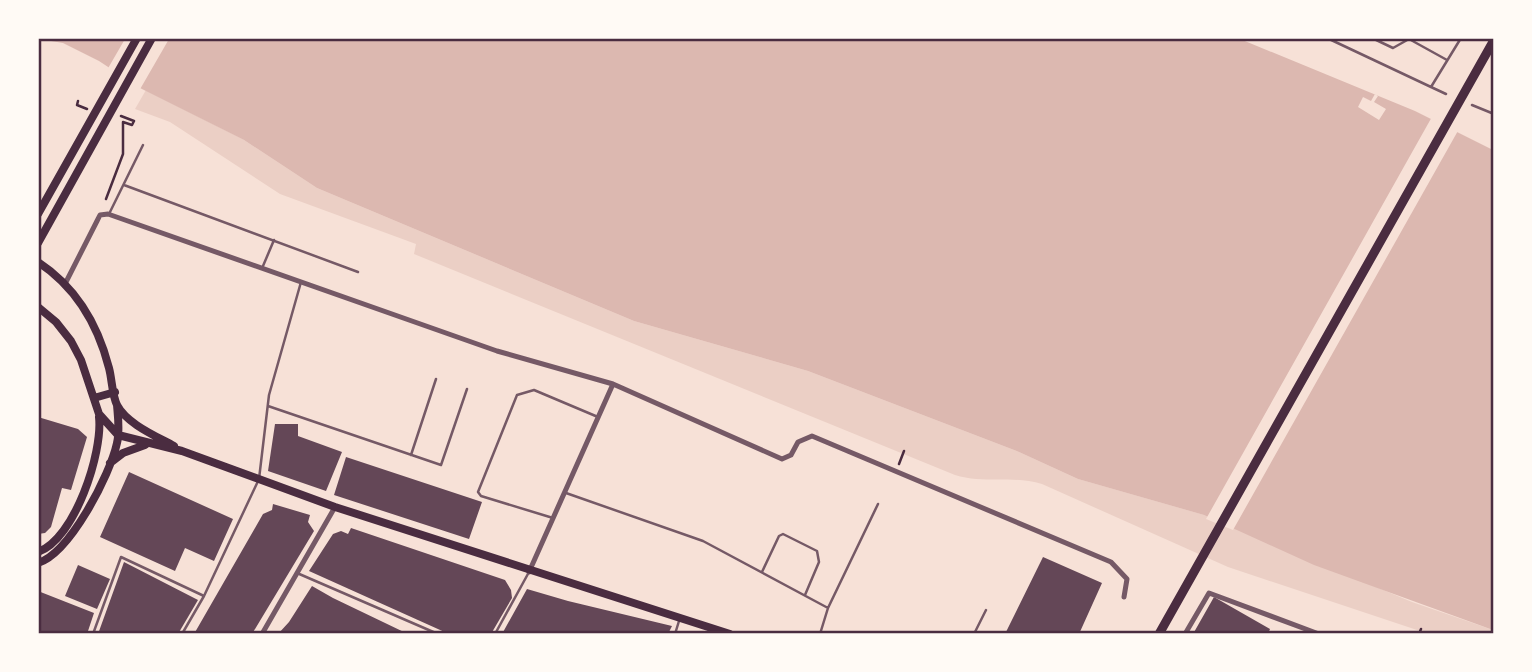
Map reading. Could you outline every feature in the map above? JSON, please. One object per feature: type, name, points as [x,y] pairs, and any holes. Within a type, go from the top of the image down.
[{"type":"main road","points":[[38,214],[137,38]]},
{"type":"main road","points":[[38,243],[152,38]]},
{"type":"main road","points":[[1159,634],[1493,40]]},
{"type":"main road","points":[[38,262],[65,284],[92,320],[115,392],[118,435],[108,465],[70,540],[54,555],[38,563]]},
{"type":"main road","points":[[38,307],[56,322],[71,341],[81,360],[99,414],[98,455],[76,507],[57,541],[38,552]]},
{"type":"main road","points":[[94,398],[115,392]]},
{"type":"main road","points":[[117,405],[131,420],[182,451]]},
{"type":"main road","points":[[99,414],[118,435],[182,451],[335,507],[529,572],[730,634]]},
{"type":"main road","points":[[108,465],[135,446],[153,444]]},
{"type":"street","points":[[65,284],[100,215],[108,214],[497,351],[613,384],[782,458],[791,455],[798,442],[812,436],[1111,562],[1127,579],[1124,597]]},
{"type":"street","points":[[529,572],[613,384]]},
{"type":"street","points":[[262,634],[335,507]]},
{"type":"street","points":[[1185,634],[1209,593],[1319,634]]},
{"type":"lane","points":[[1328,38],[1446,94]]},
{"type":"lane","points":[[1372,38],[1393,48],[1409,39],[1447,60]]},
{"type":"lane","points":[[1431,87],[1461,38]]},
{"type":"lane","points":[[1472,105],[1493,114]]},
{"type":"lane","points":[[108,214],[143,145]]},
{"type":"lane","points":[[124,186],[358,272]]},
{"type":"lane","points":[[263,268],[274,240]]},
{"type":"lane","points":[[182,634],[204,596],[259,480],[268,405],[300,282]]},
{"type":"lane","points":[[411,454],[436,379]]},
{"type":"lane","points":[[268,405],[441,465],[467,389]]},
{"type":"lane","points":[[553,518],[481,496],[478,488],[517,394],[534,390],[598,417]]},
{"type":"lane","points":[[565,493],[703,541],[828,608]]},
{"type":"lane","points":[[820,634],[828,608],[878,504]]},
{"type":"lane","points":[[762,572],[779,536],[783,534],[817,551],[819,562],[805,595]]},
{"type":"lane","points":[[93,634],[121,557],[204,596]]},
{"type":"lane","points":[[495,634],[529,572]]},
{"type":"lane","points":[[297,573],[438,634]]},
{"type":"lane","points":[[974,634],[986,610]]},
{"type":"lane","points":[[675,634],[681,618]]},
{"type":"path","points":[[78,101],[76,105],[83,108]]},
{"type":"path","points":[[100,215],[123,154],[123,121],[132,125],[134,121],[111,113]]},
{"type":"path","points":[[897,470],[904,451]]},
{"type":"shaded area","points":[[39,39],[1240,39],[1415,111],[1493,150],[1493,630],[1314,565],[1204,515],[1078,479],[1019,452],[808,371],[634,321],[317,188],[244,140],[140,88],[99,61],[63,43]]},
{"type":"shaded area","points":[[146,90],[244,140],[317,188],[634,321],[808,371],[1019,452],[1078,479],[1204,515],[1412,602],[1493,630],[1493,633],[1426,633],[1228,567],[1042,484],[955,475],[414,254],[416,244],[280,194],[170,122],[135,109]]},
{"type":"pier","points":[[125,39],[169,39],[139,91],[107,70]]},
{"type":"pier","points":[[1375,94],[1378,96],[1374,102],[1386,109],[1379,120],[1358,107],[1363,97],[1371,101]]},
{"type":"pier","points":[[1433,115],[1459,129],[1233,530],[1206,519]]},
{"type":"building","points":[[38,417],[78,429],[87,437],[71,490],[62,488],[51,527],[45,533],[38,534]]},
{"type":"building","points":[[275,424],[298,424],[298,436],[342,452],[326,491],[268,471]]},
{"type":"building","points":[[346,457],[482,502],[469,539],[334,495]]},
{"type":"building","points":[[129,472],[233,519],[214,561],[185,548],[175,571],[100,537]]},
{"type":"building","points":[[273,504],[310,515],[308,522],[314,531],[252,634],[194,634],[263,514],[272,510]]},
{"type":"building","points":[[351,528],[505,580],[512,598],[491,634],[449,634],[309,571],[333,534],[341,531],[348,534]]},
{"type":"building","points":[[1043,557],[1102,583],[1079,634],[1005,634]]},
{"type":"building","points":[[124,562],[198,600],[178,634],[98,634]]},
{"type":"building","points":[[78,565],[110,579],[97,609],[65,596]]},
{"type":"building","points":[[312,586],[333,598],[408,634],[278,634]]},
{"type":"building","points":[[527,589],[672,626],[668,634],[502,634]]},
{"type":"building","points":[[38,591],[94,613],[87,634],[38,631]]},
{"type":"building","points":[[1214,597],[1270,629],[1268,634],[1193,634]]}]
